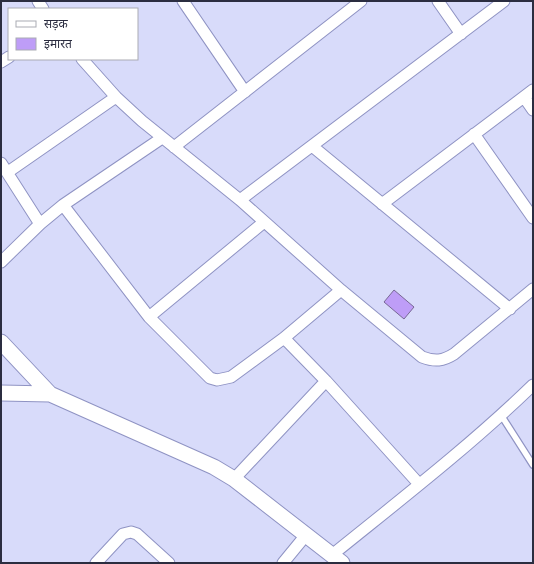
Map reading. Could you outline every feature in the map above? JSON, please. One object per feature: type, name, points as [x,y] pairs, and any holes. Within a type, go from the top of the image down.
[{"type":"street","points":[[183,1],[245,92]]},
{"type":"street","points":[[174,147],[361,1]]},
{"type":"street","points":[[438,1],[461,34]]},
{"type":"street","points":[[240,200],[504,1]]},
{"type":"street","points":[[83,60],[116,97],[142,121],[240,200],[341,290],[422,357],[430,360],[444,360],[454,354],[533,290]]},
{"type":"street","points":[[382,204],[533,90]]},
{"type":"street","points":[[8,172],[116,97]]},
{"type":"street","points":[[524,97],[533,110]]},
{"type":"street","points":[[474,134],[533,218]]},
{"type":"street","points":[[1,262],[40,224],[64,205],[162,138]]},
{"type":"street","points":[[312,146],[510,309]]},
{"type":"street","points":[[1,163],[40,224]]},
{"type":"street","points":[[64,205],[149,317],[210,378],[217,380],[231,377],[284,338],[341,290]]},
{"type":"street","points":[[149,317],[264,222]]},
{"type":"street","points":[[284,338],[326,381],[419,484]]},
{"type":"street","points":[[1,342],[50,394]]},
{"type":"street","points":[[234,479],[326,381]]},
{"type":"street","points":[[1,393],[50,394],[214,467],[234,479],[337,559],[419,484],[458,454],[501,416],[533,385]]},
{"type":"street","points":[[96,563],[123,534],[131,532],[137,534],[169,563]]},
{"type":"street","points":[[283,563],[306,535]]},
{"type":"lane","points":[[501,416],[533,465]]},
{"type":"building","points":[[394,290],[414,307],[404,319],[384,302]]}]
